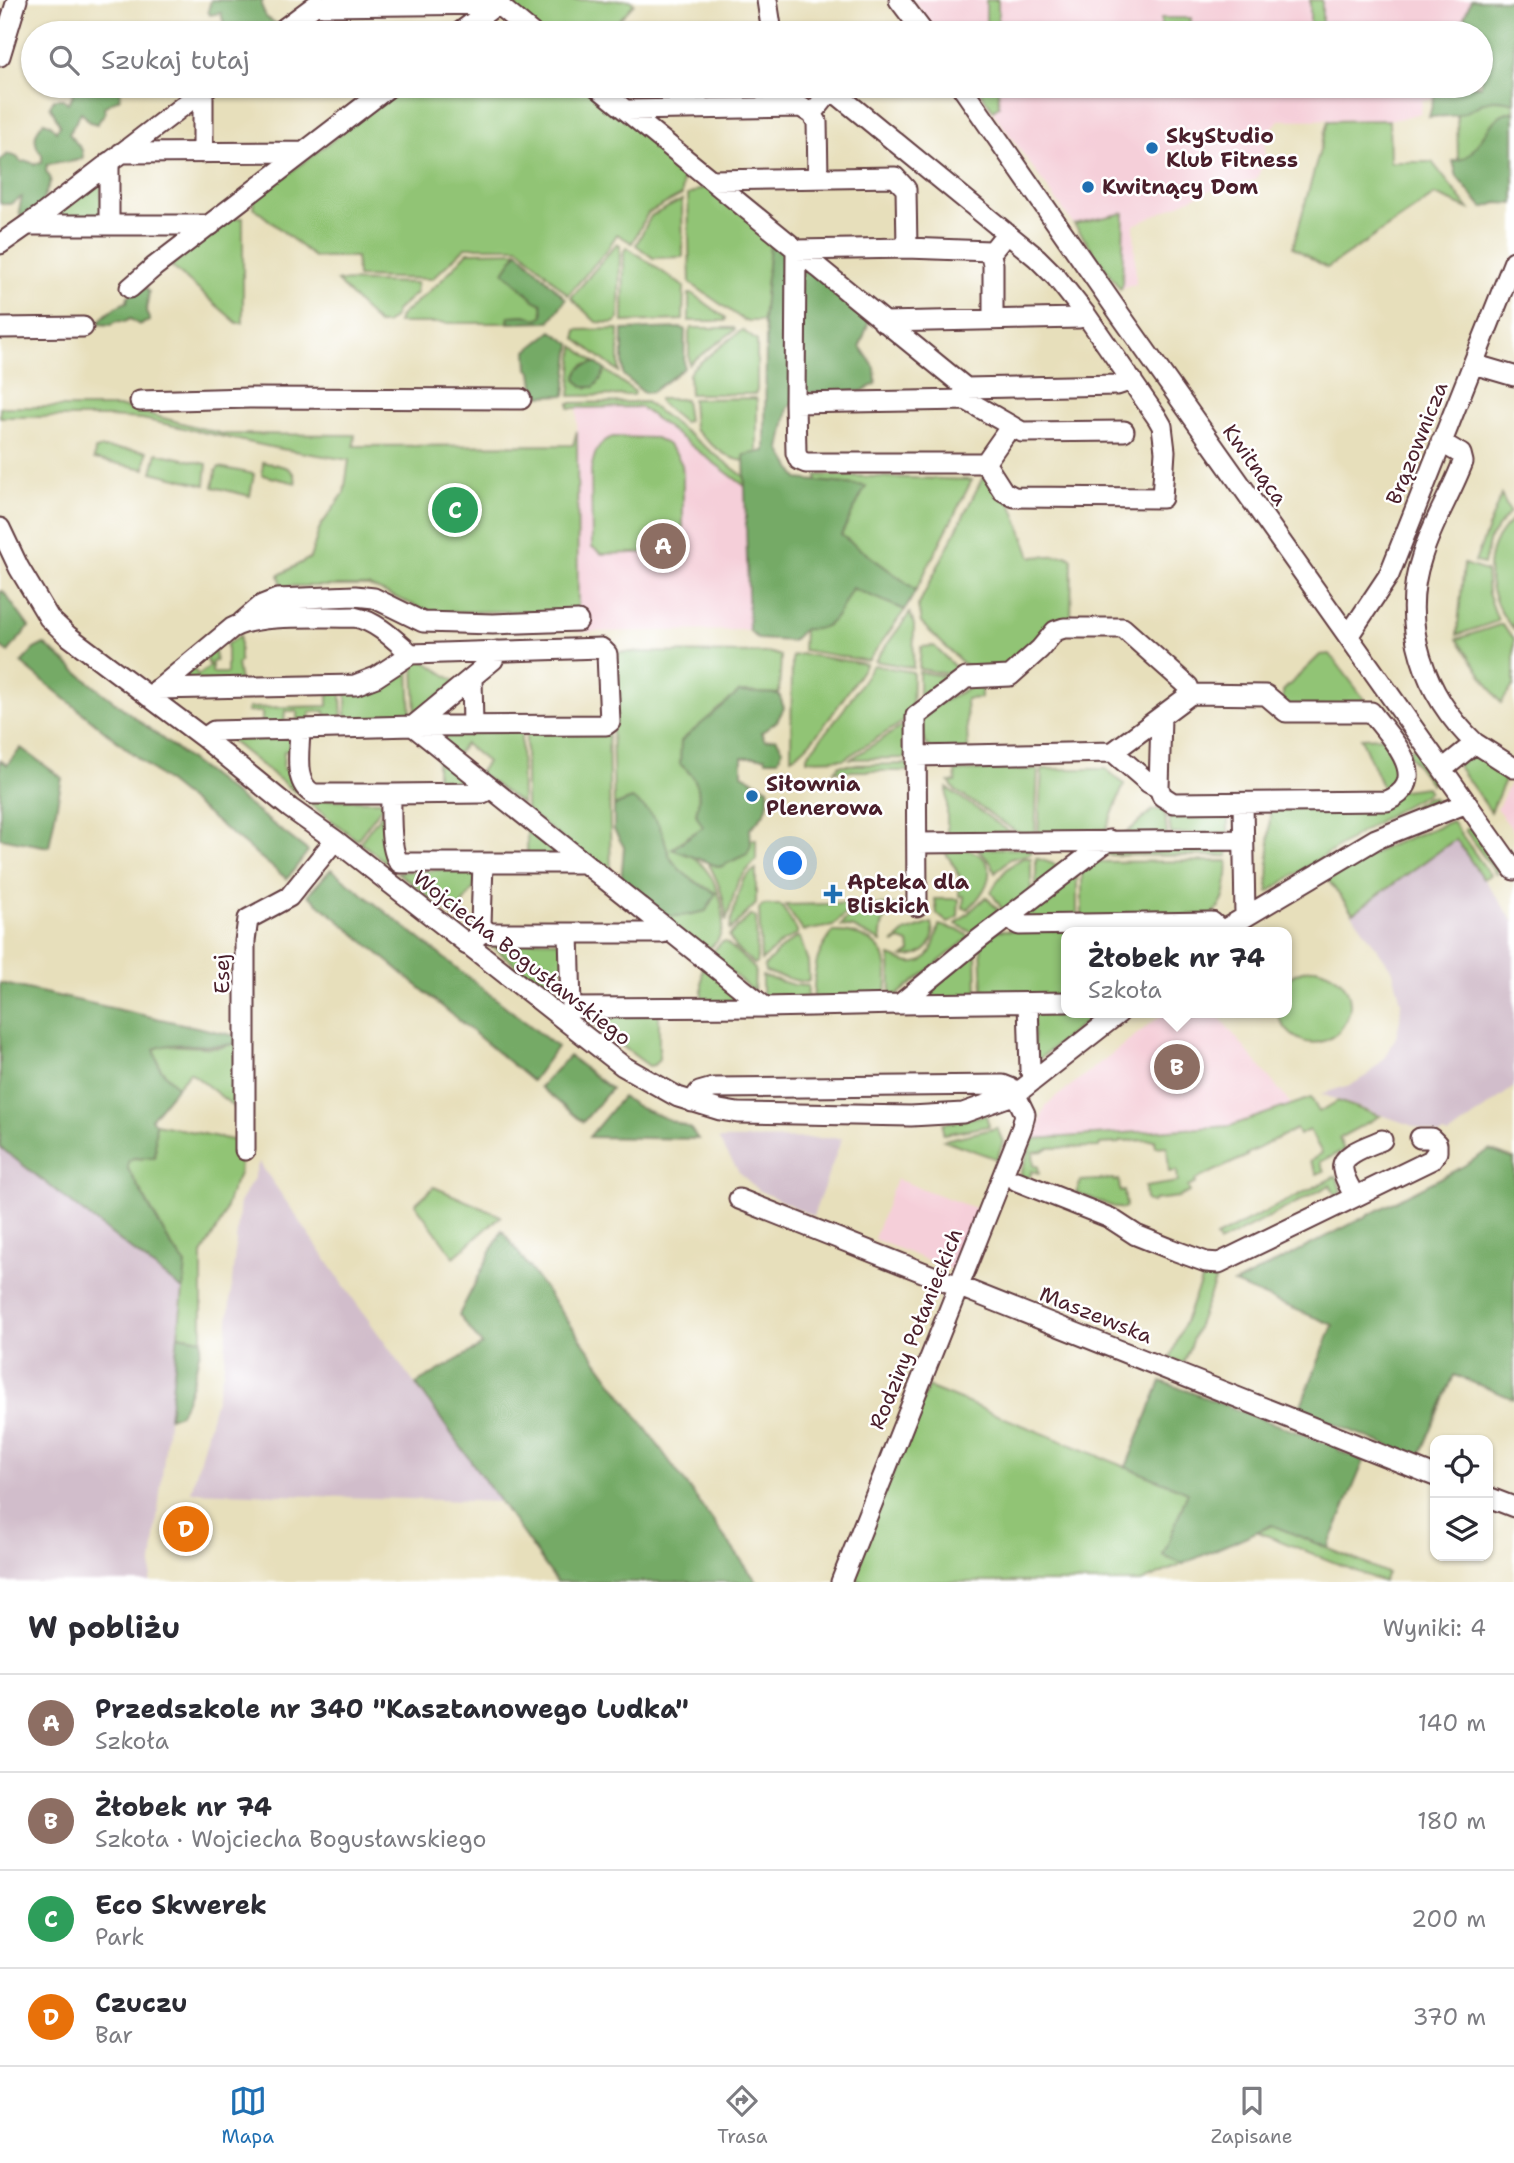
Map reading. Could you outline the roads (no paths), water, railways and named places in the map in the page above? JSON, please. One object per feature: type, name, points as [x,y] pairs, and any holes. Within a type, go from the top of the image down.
[{"type":"street","points":[[0,56],[17,0]]},
{"type":"street","points":[[767,0],[770,21]]},
{"type":"street","points":[[899,0],[914,21]]},
{"type":"street","points":[[294,21],[319,2],[323,6],[500,2],[520,21]]},
{"type":"street","points":[[475,21],[500,2]]},
{"type":"street","points":[[0,244],[193,98]]},
{"type":"street","points":[[203,153],[206,98]]},
{"type":"street","points":[[131,288],[154,267],[374,98]]},
{"type":"street","points":[[612,98],[966,394],[1011,426],[1022,432],[1124,431]]},
{"type":"street","points":[[812,114],[823,98]]},
{"type":"street","points":[[843,98],[1037,258],[1056,277],[1112,349],[1162,426],[1165,462],[1162,498],[1014,497],[1003,491],[985,463]]},
{"type":"street","name":"Kwitnąca","points":[[969,98],[1514,870]]},
{"type":"street","points":[[627,110],[802,107],[812,114],[817,122],[818,177]]},
{"type":"street","points":[[115,157],[304,152]]},
{"type":"street","points":[[109,224],[115,157]]},
{"type":"street","points":[[900,181],[916,160]]},
{"type":"street","points":[[712,180],[888,176],[900,181],[906,189],[906,248]]},
{"type":"street","points":[[27,225],[211,225]]},
{"type":"street","points":[[796,250],[906,248],[990,251],[1006,234]]},
{"type":"street","points":[[796,250],[796,453],[799,460],[806,463],[985,463]]},
{"type":"street","points":[[990,251],[993,264],[993,320]]},
{"type":"street","name":"Brązownicza","points":[[1349,635],[1389,575],[1514,261]]},
{"type":"street","points":[[883,322],[1079,318],[1086,315]]},
{"type":"street","points":[[0,328],[83,327]]},
{"type":"street","points":[[1112,349],[1133,332]]},
{"type":"street","points":[[1474,364],[1514,376]]},
{"type":"street","points":[[796,403],[1114,385],[1132,380]]},
{"type":"street","points":[[141,401],[249,398],[521,399]]},
{"type":"street","points":[[985,463],[1011,426]]},
{"type":"street","points":[[1441,442],[1461,454],[1462,462],[1421,557],[1413,602],[1415,641],[1430,683],[1447,711],[1475,743],[1514,768]]},
{"type":"street","name":"Wojciecha Bogusławskiego","points":[[0,528],[19,568],[49,618],[66,635],[154,693],[290,808],[335,840],[467,945],[567,1014],[623,1066],[678,1097],[738,1113],[911,1116],[963,1113],[1016,1094],[1113,1018]]},
{"type":"street","points":[[154,693],[219,638],[242,623],[262,605],[277,598],[374,598],[423,622],[493,624],[579,621]]},
{"type":"street","points":[[242,623],[354,617],[373,623],[411,654]]},
{"type":"street","points":[[916,906],[916,716],[966,678],[1010,676],[1059,629],[1123,628],[1188,686],[1191,694]]},
{"type":"street","points":[[154,693],[355,685],[376,677],[411,654],[601,649],[607,654],[610,722],[600,726],[413,726],[214,731],[204,738]]},
{"type":"street","points":[[413,726],[493,660],[497,651]]},
{"type":"street","points":[[472,678],[473,726]]},
{"type":"street","points":[[916,756],[1113,752],[1191,694],[1266,695],[1286,712],[1371,712],[1408,765],[1409,774],[1405,787],[1398,796],[1387,801],[1173,803],[1162,796],[1159,788],[1161,717]]},
{"type":"street","points":[[413,726],[765,1007]]},
{"type":"street","points":[[300,729],[300,777],[306,790],[314,794],[483,793],[490,788]]},
{"type":"street","points":[[1443,769],[1475,743]]},
{"type":"street","points":[[1113,752],[1149,783],[1159,788]]},
{"type":"street","points":[[290,808],[306,790]]},
{"type":"street","points":[[391,794],[393,849],[398,861],[403,864],[584,863]]},
{"type":"street","points":[[1243,803],[1245,915]]},
{"type":"street","points":[[1227,927],[1376,839],[1467,803]]},
{"type":"street","name":"Esej","points":[[245,1150],[244,941],[248,919],[289,897],[335,840]]},
{"type":"street","points":[[917,844],[1243,840]]},
{"type":"street","points":[[900,1004],[978,940],[1109,841]]},
{"type":"street","points":[[383,878],[398,861]]},
{"type":"street","points":[[483,863],[481,924],[490,933],[661,933],[667,929]]},
{"type":"street","points":[[1007,919],[1019,925],[1087,927]]},
{"type":"street","points":[[1136,927],[1212,922],[1217,927]]},
{"type":"street","points":[[467,945],[485,930]]},
{"type":"street","points":[[569,933],[567,1014],[765,1007],[1061,1002]]},
{"type":"street","points":[[1028,1003],[1030,1070]]},
{"type":"street","points":[[692,1102],[704,1089],[726,1088],[1003,1085],[1013,1089],[1016,1094]]},
{"type":"street","name":"Rodziny Połanieckich","points":[[841,1582],[1022,1128],[1025,1114],[1016,1094]]},
{"type":"street","points":[[1017,1181],[1110,1218],[1136,1235],[1206,1262],[1219,1264],[1433,1159],[1438,1149],[1435,1142],[1428,1137],[1420,1138]]},
{"type":"street","points":[[1356,1197],[1342,1170],[1343,1162],[1349,1156],[1382,1140]]},
{"type":"street","name":"Maszewska","points":[[739,1199],[1430,1474]]},
{"type":"street","points":[[1110,1218],[1140,1224]]},
{"type":"street","points":[[1491,1498],[1514,1507]]},
{"type":"place","name":"SkyStudio Klub Fitness","points":[[1152,148]]},
{"type":"place","name":"Kwitnący Dom","points":[[1088,187]]},
{"type":"place","name":"Eco Skwerek","points":[[455,510]]},
{"type":"place","name":"Przedszkole nr 340 \"Kasztanowego Ludka\"","points":[[663,546]]},
{"type":"place","name":"Siłownia Plenerowa","points":[[752,796]]},
{"type":"place","name":"Apteka dla Bliskich","points":[[833,894]]},
{"type":"place","name":"Żłobek nr 74","points":[[1177,1067]]},
{"type":"place","name":"Czuczu","points":[[186,1529]]}]
